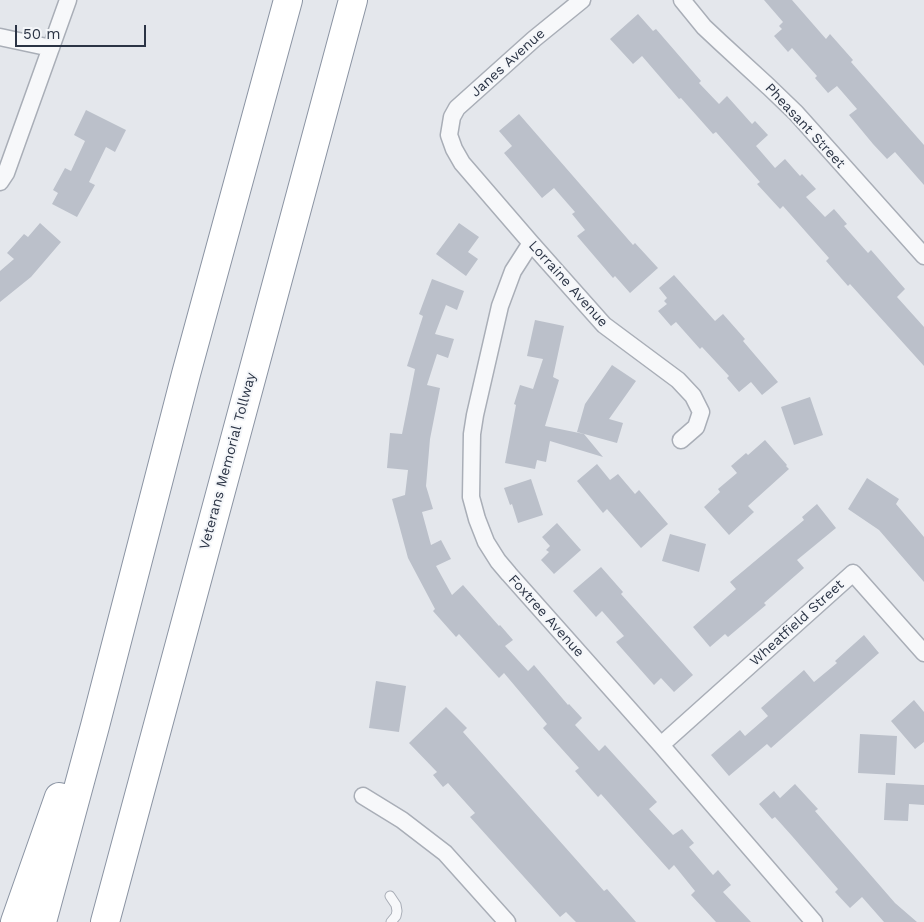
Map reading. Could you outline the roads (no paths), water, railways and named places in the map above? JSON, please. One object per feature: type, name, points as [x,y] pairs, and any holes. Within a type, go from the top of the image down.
[{"type":"highway","points":[[42,922],[186,374],[288,0]]},
{"type":"highway","name":"Veterans Memorial Tollway","points":[[105,922],[353,0]]},
{"type":"highway","points":[[15,922],[56,803],[95,726]]},
{"type":"street","points":[[0,182],[6,172],[68,0]]},
{"type":"street","name":"Janes Avenue","points":[[449,135],[452,117],[458,108],[534,39],[582,0]]},
{"type":"street","name":"Pheasant Street","points":[[682,0],[704,27],[796,114],[924,256]]},
{"type":"street","points":[[0,36],[51,48]]},
{"type":"street","name":"Lorraine Avenue","points":[[449,135],[462,163],[531,244],[604,325],[678,380],[693,396],[701,412],[696,427],[681,440]]},
{"type":"street","name":"Foxtree Avenue","points":[[531,244],[513,271],[500,306],[472,434],[471,497],[477,520],[486,542],[498,560],[814,922]]},
{"type":"street","name":"Wheatfield Street","points":[[661,745],[853,573],[924,653]]},
{"type":"street","points":[[363,796],[402,820],[446,853],[506,922]]},
{"type":"lane","points":[[390,896],[396,905],[397,911],[396,916],[391,922]]}]
